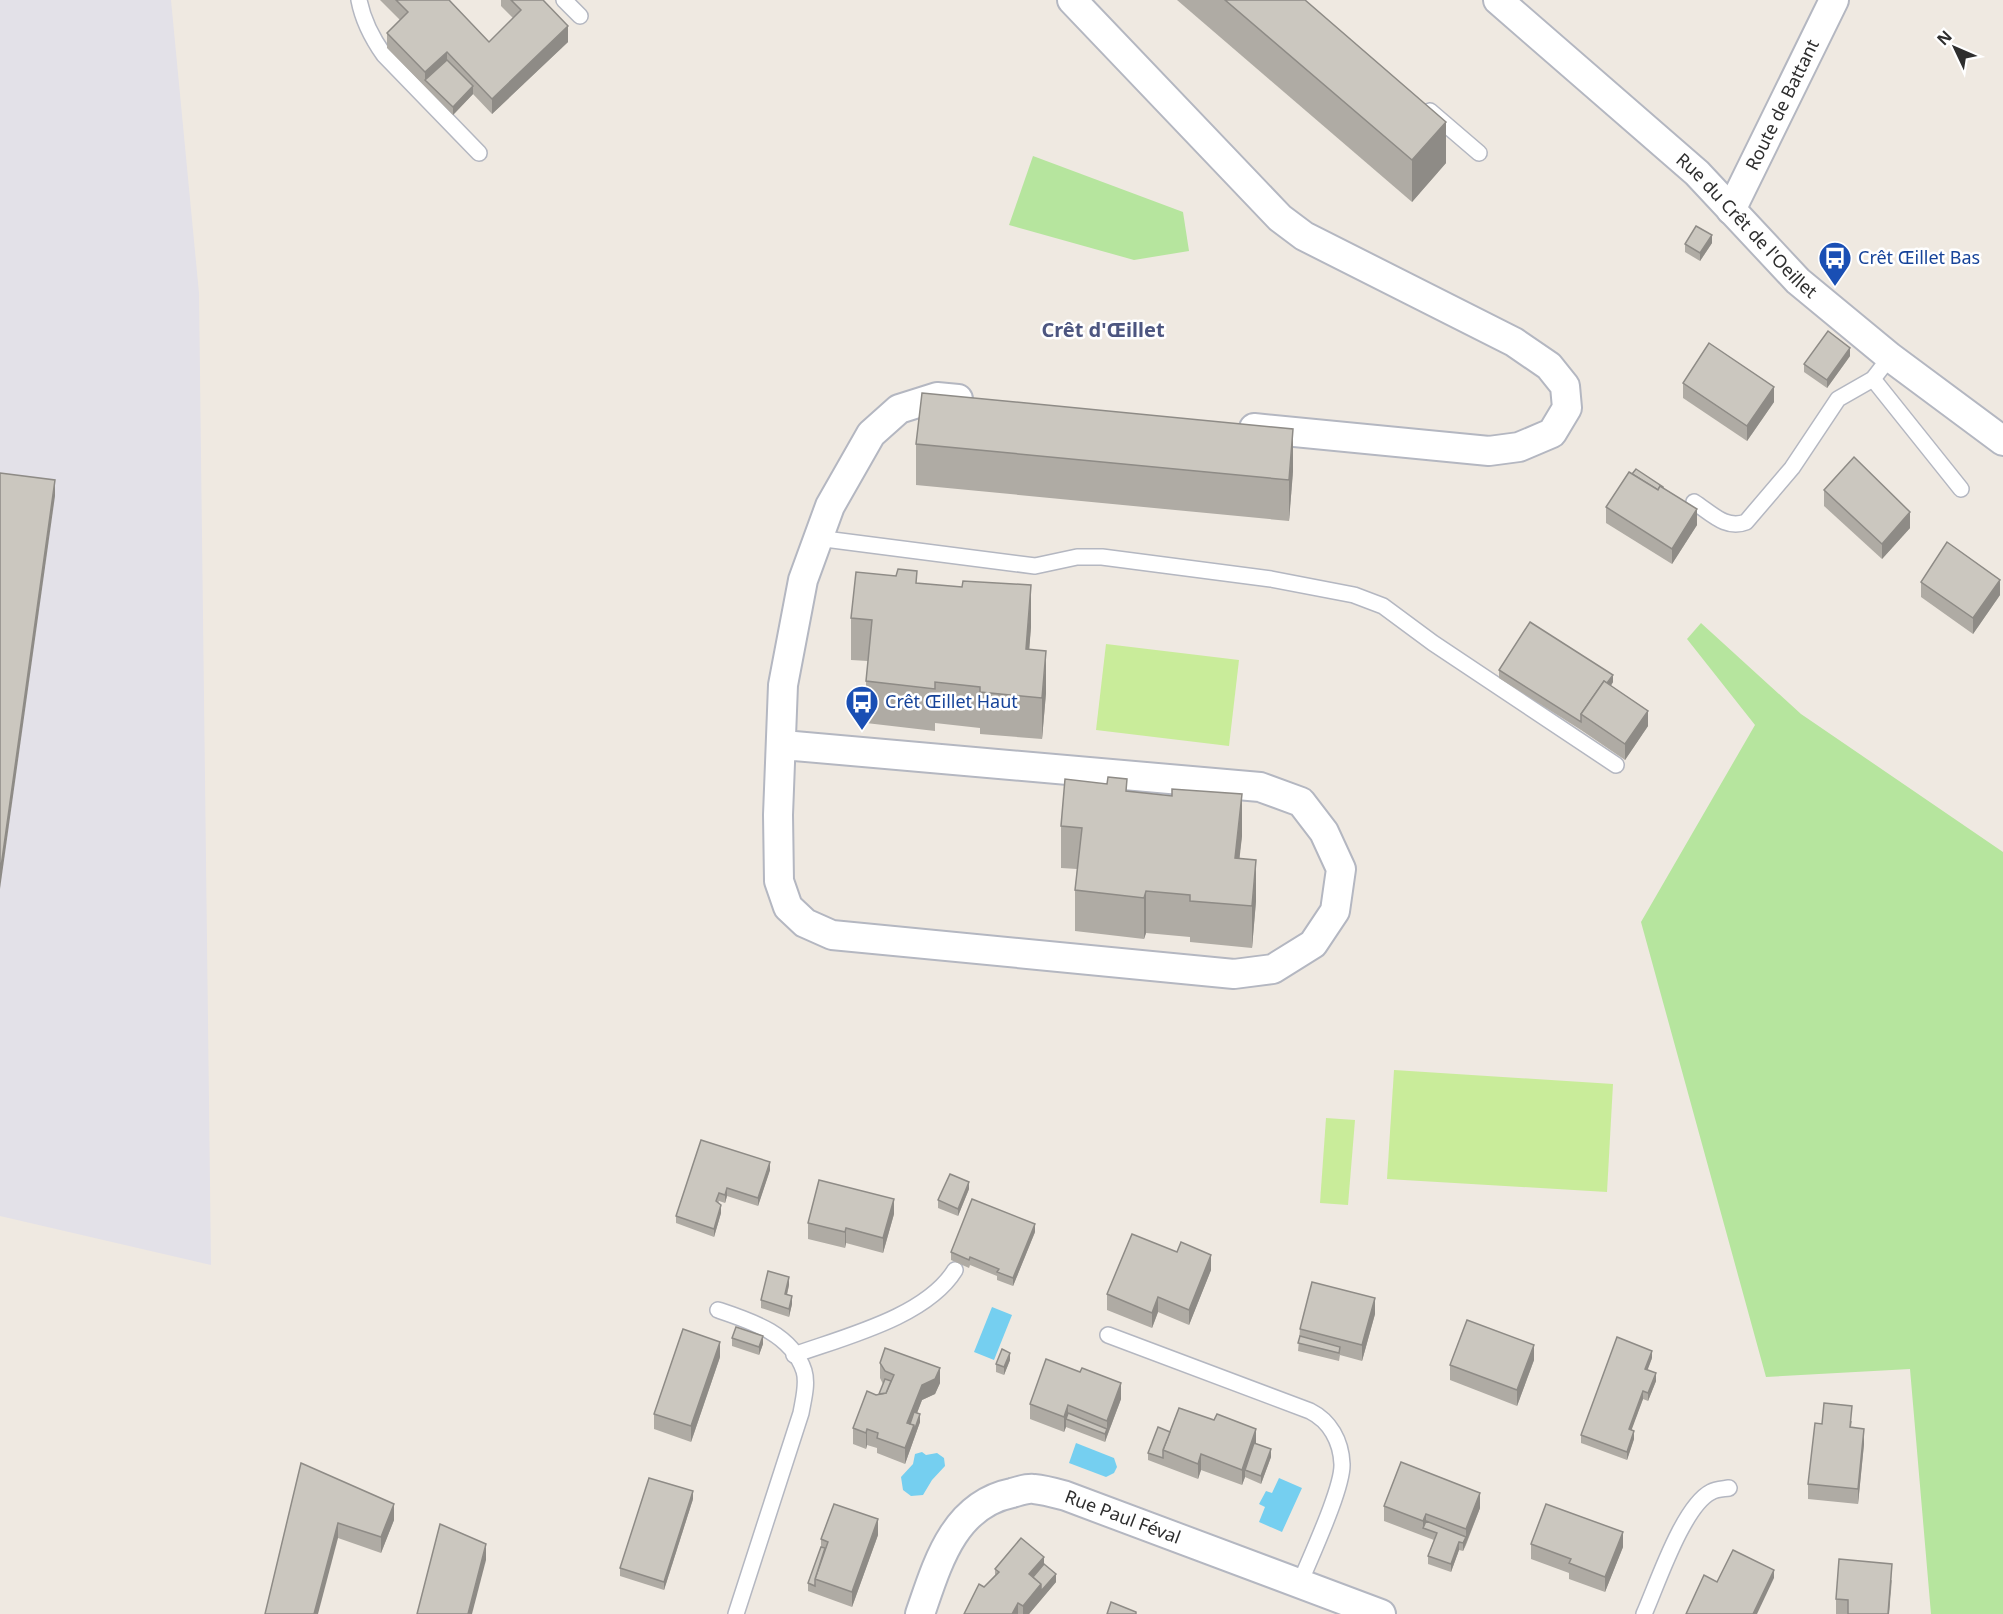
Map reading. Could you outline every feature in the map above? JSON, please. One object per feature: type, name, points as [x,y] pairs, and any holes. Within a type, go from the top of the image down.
[{"type":"street","points":[[1072,0],[1280,218],[1304,236],[1514,342],[1549,366],[1565,386],[1567,408],[1552,433],[1519,447],[1489,451],[1226,425]]},
{"type":"street","name":"Rue du Crêt de l'Oeillet","points":[[1498,0],[1697,173],[1881,368],[2003,441]]},
{"type":"street","name":"Route de Battant","points":[[1731,210],[1834,0]]},
{"type":"street","points":[[783,745],[1260,787],[1301,802],[1324,832],[1341,869],[1335,911],[1313,944],[1273,969],[1234,974],[832,935],[805,923],[788,907],[779,881],[778,815],[783,745],[783,685],[803,580],[817,538],[830,506],[871,434],[899,409],[937,397],[983,401]]},
{"type":"street","name":"Rue Paul Féval","points":[[920,1614],[940,1557],[956,1529],[975,1508],[1002,1495],[1032,1489],[1066,1496],[1381,1614]]},
{"type":"lane","points":[[359,0],[361,14],[372,38],[384,55],[480,153]]},
{"type":"lane","points":[[564,0],[580,16]]},
{"type":"lane","points":[[1416,99],[1479,153]]},
{"type":"lane","points":[[1694,502],[1726,524],[1736,526],[1746,522],[1792,468],[1838,399],[1881,368],[1960,489]]},
{"type":"lane","points":[[817,538],[1035,566],[1077,557],[1102,557],[1270,579],[1354,595],[1383,606],[1432,643],[1616,765]]},
{"type":"lane","points":[[794,1355],[858,1332],[919,1304],[939,1290],[955,1270]]},
{"type":"lane","points":[[718,1310],[760,1325],[778,1336],[804,1371],[805,1391],[801,1413],[736,1614]]},
{"type":"lane","points":[[1108,1335],[1310,1411],[1321,1416],[1330,1427],[1338,1442],[1342,1465],[1338,1485],[1300,1583]]},
{"type":"lane","points":[[1644,1614],[1686,1518],[1711,1492],[1729,1488]]},
{"type":"shaded area","points":[[0,0],[171,0],[199,293],[211,1265],[0,1216]]},
{"type":"green space","points":[[1033,156],[1183,212],[1189,251],[1134,260],[1009,225]]},
{"type":"green space","points":[[1701,623],[1801,714],[2003,852],[2003,1614],[1931,1614],[1910,1369],[1766,1377],[1641,922],[1755,725],[1687,639]]},
{"type":"green space","points":[[1106,644],[1239,660],[1229,746],[1096,730]]},
{"type":"green space","points":[[1394,1070],[1613,1084],[1607,1192],[1387,1179]]},
{"type":"green space","points":[[1326,1118],[1355,1120],[1348,1205],[1320,1203]]},
{"type":"water","points":[[992,1307],[1012,1315],[994,1360],[974,1352]]},
{"type":"water","points":[[1076,1443],[1114,1458],[1117,1467],[1114,1473],[1106,1477],[1069,1463]]},
{"type":"water","points":[[922,1452],[926,1455],[937,1453],[944,1458],[945,1466],[932,1480],[923,1495],[911,1496],[903,1490],[901,1477],[913,1464],[915,1454]]},
{"type":"water","points":[[1279,1478],[1302,1488],[1282,1532],[1259,1522],[1265,1507],[1259,1504],[1266,1491],[1272,1493]]},
{"type":"building","points":[[396,0],[449,0],[489,42],[521,10],[511,0],[543,0],[568,26],[492,99],[447,52],[425,72],[387,33],[408,12]]},
{"type":"building","points":[[1225,0],[1305,0],[1446,122],[1412,160]]},
{"type":"building","points":[[447,60],[473,86],[453,107],[425,80]]},
{"type":"building","points":[[1696,226],[1712,235],[1700,253],[1685,244]]},
{"type":"building","points":[[1828,331],[1850,348],[1827,380],[1804,364]]},
{"type":"building","points":[[1709,343],[1774,387],[1747,426],[1683,383]]},
{"type":"building","points":[[922,393],[1293,429],[1289,480],[916,444]]},
{"type":"building","points":[[1854,457],[1910,512],[1882,544],[1824,490]]},
{"type":"building","points":[[1636,469],[1663,488],[1660,486],[1658,490],[1632,474]]},
{"type":"building","points":[[1629,472],[1658,490],[1660,486],[1697,509],[1672,549],[1606,507]]},
{"type":"building","points":[[0,473],[55,480],[0,874]]},
{"type":"building","points":[[1947,542],[2000,580],[1973,618],[1921,582]]},
{"type":"building","points":[[898,569],[917,571],[916,583],[962,587],[963,581],[1031,585],[1026,649],[1046,651],[1042,698],[980,692],[980,687],[935,682],[935,689],[866,681],[872,620],[851,618],[856,572],[896,576]]},
{"type":"building","points":[[1530,622],[1613,675],[1607,683],[1604,681],[1581,714],[1581,722],[1499,670]]},
{"type":"building","points":[[1604,681],[1648,711],[1625,744],[1581,714]]},
{"type":"building","points":[[1108,777],[1127,779],[1126,791],[1172,796],[1172,789],[1242,794],[1235,858],[1256,860],[1252,906],[1190,901],[1190,895],[1146,891],[1144,898],[1075,890],[1082,828],[1061,826],[1065,779],[1107,784]]},
{"type":"building","points":[[701,1140],[770,1162],[758,1198],[727,1188],[725,1195],[719,1193],[716,1201],[721,1205],[714,1229],[676,1216]]},
{"type":"building","points":[[950,1174],[969,1182],[958,1209],[938,1200]]},
{"type":"building","points":[[819,1180],[894,1199],[883,1238],[846,1228],[845,1232],[808,1223]]},
{"type":"building","points":[[972,1199],[1035,1224],[1013,1278],[997,1272],[999,1269],[951,1252]]},
{"type":"building","points":[[1132,1234],[1177,1252],[1181,1242],[1211,1255],[1189,1310],[1158,1297],[1152,1313],[1107,1294]]},
{"type":"building","points":[[768,1271],[789,1277],[785,1294],[792,1296],[789,1309],[761,1300]]},
{"type":"building","points":[[1312,1282],[1375,1298],[1362,1345],[1300,1329]]},
{"type":"building","points":[[1467,1320],[1534,1345],[1517,1390],[1450,1365]]},
{"type":"building","points":[[736,1327],[763,1336],[759,1347],[732,1338]]},
{"type":"building","points":[[683,1329],[720,1342],[691,1426],[654,1414]]},
{"type":"building","points":[[1300,1336],[1340,1347],[1339,1353],[1298,1343]]},
{"type":"building","points":[[1617,1337],[1652,1351],[1645,1369],[1656,1373],[1648,1393],[1643,1391],[1629,1429],[1634,1431],[1627,1452],[1581,1435]]},
{"type":"building","points":[[885,1348],[940,1368],[935,1379],[922,1385],[907,1423],[914,1425],[905,1448],[877,1438],[878,1433],[867,1429],[866,1433],[853,1428],[867,1391],[876,1395],[886,1393],[894,1375],[885,1371],[880,1363]]},
{"type":"building","points":[[1002,1349],[1010,1353],[1004,1367],[996,1364]]},
{"type":"building","points":[[1046,1359],[1080,1372],[1082,1368],[1121,1383],[1107,1421],[1068,1405],[1064,1417],[1030,1404]]},
{"type":"building","points":[[885,1379],[891,1381],[886,1393],[879,1394]]},
{"type":"building","points":[[1824,1403],[1852,1406],[1850,1427],[1864,1429],[1858,1489],[1808,1484],[1815,1423],[1822,1424]]},
{"type":"building","points":[[1179,1408],[1214,1420],[1217,1414],[1256,1429],[1242,1470],[1201,1454],[1198,1464],[1163,1450]]},
{"type":"building","points":[[914,1412],[920,1414],[914,1431],[914,1425],[910,1424]]},
{"type":"building","points":[[1068,1413],[1107,1429],[1105,1434],[1066,1419]]},
{"type":"building","points":[[1158,1427],[1170,1432],[1163,1450],[1163,1458],[1148,1453]]},
{"type":"building","points":[[1254,1443],[1271,1449],[1261,1476],[1245,1470]]},
{"type":"building","points":[[1401,1462],[1480,1493],[1466,1529],[1426,1514],[1423,1521],[1384,1506]]},
{"type":"building","points":[[301,1463],[394,1504],[381,1537],[338,1523],[314,1614],[265,1614]]},
{"type":"building","points":[[649,1478],[693,1491],[664,1582],[620,1568]]},
{"type":"building","points":[[834,1504],[878,1519],[852,1592],[815,1579],[828,1542],[821,1539]]},
{"type":"building","points":[[1546,1504],[1623,1532],[1605,1577],[1569,1563],[1571,1559],[1531,1544]]},
{"type":"building","points":[[1426,1521],[1466,1537],[1463,1543],[1459,1542],[1451,1564],[1428,1556],[1437,1533],[1423,1528]]},
{"type":"building","points":[[440,1524],[486,1544],[468,1614],[417,1614]]},
{"type":"building","points":[[1021,1538],[1044,1557],[1029,1574],[1041,1584],[1023,1606],[1018,1603],[1012,1614],[964,1614],[979,1584],[984,1587],[999,1572],[995,1569]]},
{"type":"building","points":[[821,1547],[825,1548],[815,1586],[808,1583]]},
{"type":"building","points":[[1733,1550],[1774,1570],[1753,1614],[1686,1614],[1704,1575],[1717,1582]]},
{"type":"building","points":[[1839,1559],[1892,1564],[1888,1614],[1848,1614],[1848,1600],[1836,1599]]},
{"type":"building","points":[[1044,1564],[1056,1574],[1041,1591],[1041,1584],[1033,1577]]},
{"type":"building","points":[[1111,1602],[1136,1612],[1136,1614],[1107,1614]]},
{"type":"place","name":"Crêt Œillet Bas","points":[[1835,287]]},
{"type":"place","name":"Crêt Œillet Haut","points":[[862,731]]},
{"type":"district","name":"Crêt d'Œillet","points":[[1103,330]]}]
